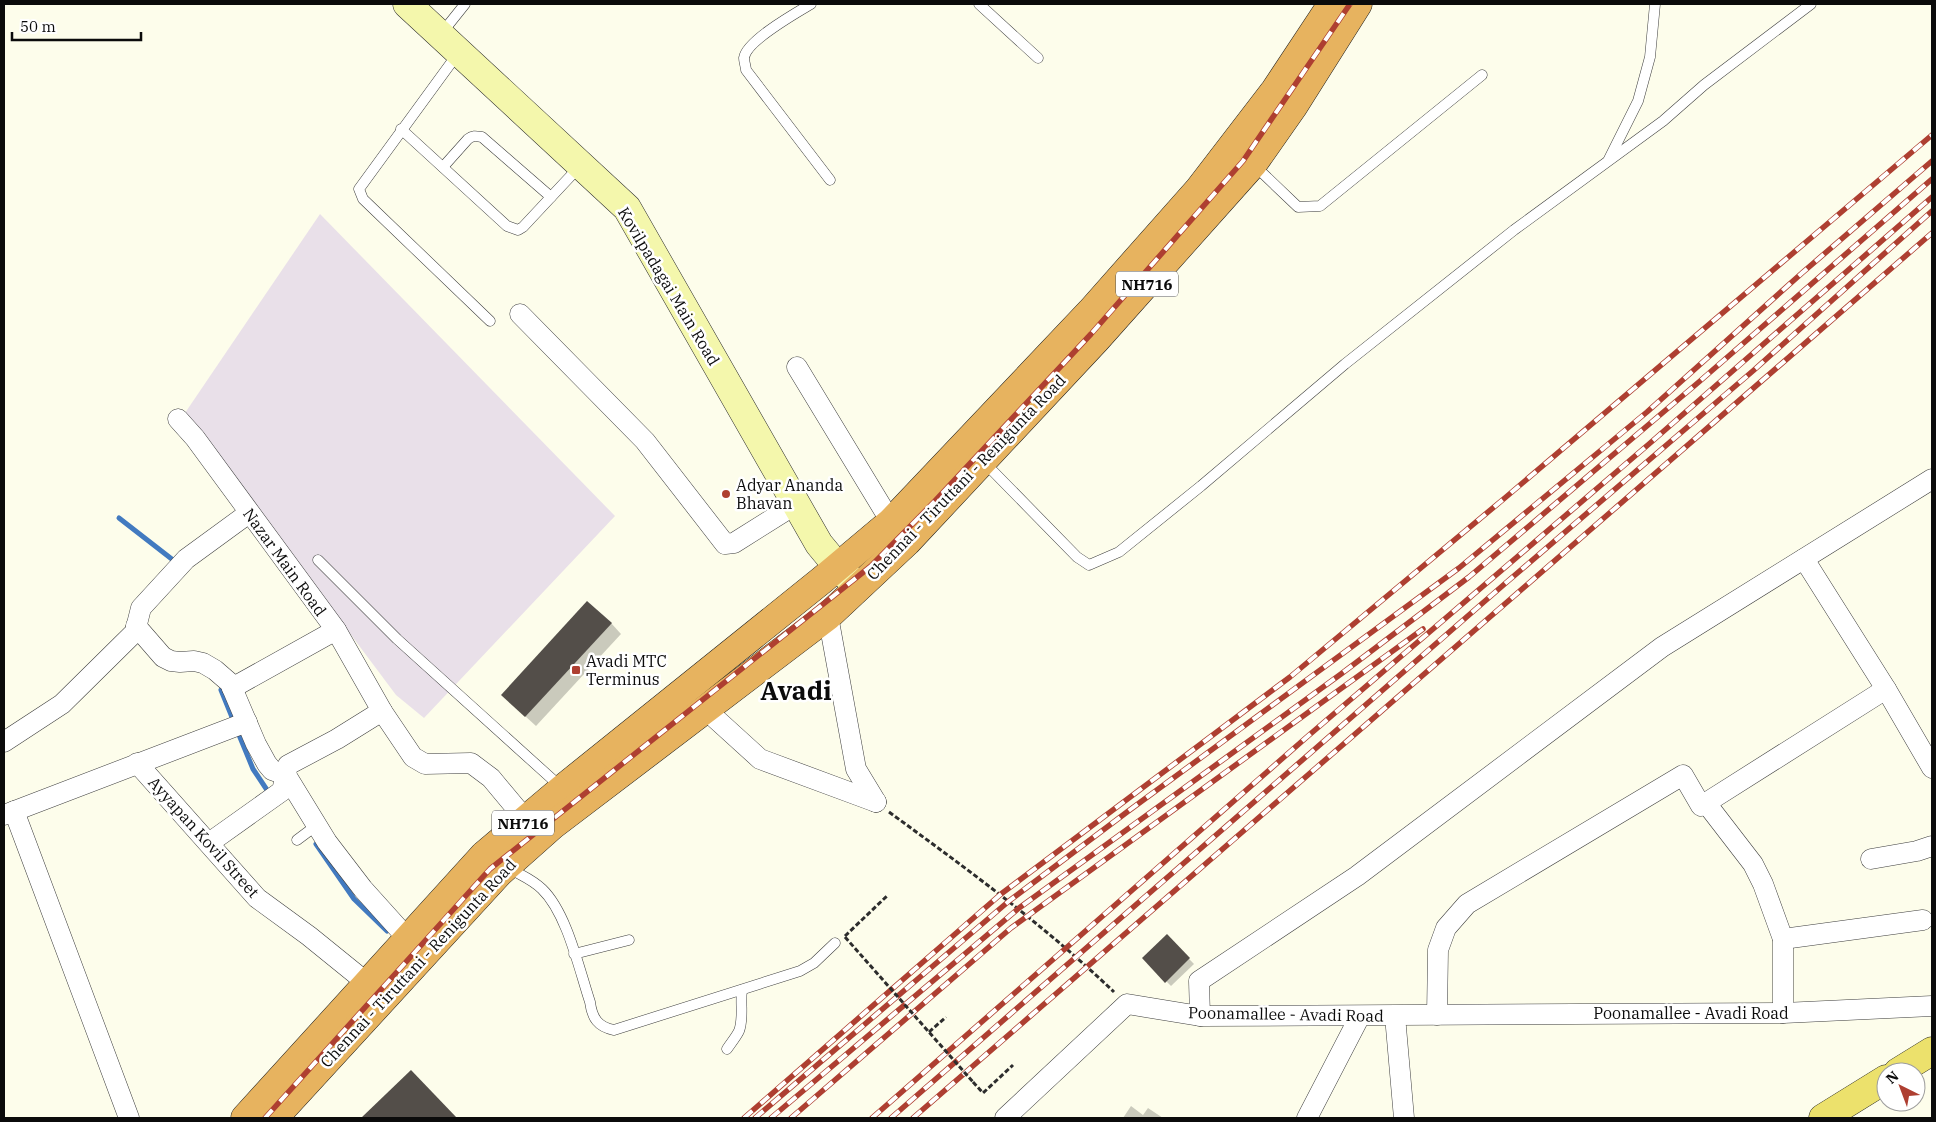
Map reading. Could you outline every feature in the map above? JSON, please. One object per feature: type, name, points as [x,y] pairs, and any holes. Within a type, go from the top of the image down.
[{"type":"highway","name":"Chennai - Tiruttani - Renigunta Road","points":[[974,453],[1091,311],[1199,189],[1275,90],[1332,4]]},
{"type":"highway","name":"Chennai - Tiruttani - Renigunta Road","points":[[245,1118],[484,855],[526,820],[570,798],[705,709],[828,616],[859,587],[899,532],[974,453],[1096,340],[1253,164],[1293,107],[1358,4]]},
{"type":"highway","name":"Chennai - Tiruttani - Renigunta Road","points":[[274,1118],[435,940],[570,798],[838,567],[899,532]]},
{"type":"main road","name":"Kovilpadagai Main Road","points":[[407,4],[627,208],[819,544],[838,567],[859,587]]},
{"type":"main road","points":[[1914,1062],[1932,1051]]},
{"type":"main road","points":[[1823,1118],[1876,1085]]},
{"type":"street","points":[[520,314],[646,441],[725,544],[734,543],[796,504]]},
{"type":"street","points":[[797,367],[899,532]]},
{"type":"street","name":"Nazar Main Road","points":[[178,419],[195,438],[336,630],[382,711],[413,757],[425,764],[471,763],[491,778],[526,820]]},
{"type":"street","points":[[1200,1016],[1199,982],[1357,876],[1662,647],[1932,479]]},
{"type":"street","points":[[4,742],[62,704],[135,632],[141,608],[186,559],[249,513]]},
{"type":"street","points":[[1804,559],[1886,689],[1932,768]]},
{"type":"street","points":[[828,616],[856,769],[876,802]]},
{"type":"street","points":[[136,626],[163,657],[171,661],[203,663],[230,683],[236,726],[272,770],[287,770],[382,711]]},
{"type":"street","points":[[232,688],[336,630]]},
{"type":"street","points":[[1437,1015],[1438,950],[1446,928],[1467,904],[1682,775],[1701,806],[1886,689]]},
{"type":"street","points":[[705,709],[760,758],[876,802]]},
{"type":"street","points":[[129,1118],[9,813],[236,726]]},
{"type":"street","name":"Ayyapan Kovil Street","points":[[137,763],[258,898],[367,983]]},
{"type":"street","points":[[287,770],[327,842],[363,889],[408,939]]},
{"type":"street","points":[[209,843],[282,791],[287,770]]},
{"type":"street","points":[[1706,803],[1753,864],[1763,884],[1784,939],[1783,1013]]},
{"type":"street","points":[[1871,859],[1917,851],[1932,846]]},
{"type":"street","points":[[1784,939],[1923,920]]},
{"type":"street","points":[[1005,1118],[1127,1004]]},
{"type":"street","name":"Poonamallee - Avadi Road","points":[[1127,1004],[1200,1016],[1783,1013],[1932,1006]]},
{"type":"street","points":[[1307,1118],[1360,1016]]},
{"type":"street","points":[[1395,1016],[1404,1118]]},
{"type":"lane","points":[[465,4],[450,43],[402,130],[359,189],[363,199],[490,321]]},
{"type":"lane","points":[[811,4],[778,25],[749,47],[744,58],[746,70],[830,180]]},
{"type":"lane","points":[[979,4],[1038,58]]},
{"type":"lane","points":[[1607,162],[1638,101],[1650,58],[1654,4]]},
{"type":"lane","points":[[974,453],[1077,557],[1089,564],[1119,552],[1345,364],[1499,243],[1664,121],[1704,85],[1811,4]]},
{"type":"lane","points":[[1253,164],[1298,207],[1320,206],[1482,75]]},
{"type":"lane","points":[[402,130],[513,230],[518,230],[523,226],[581,165]]},
{"type":"lane","points":[[443,167],[471,136],[482,137],[551,197]]},
{"type":"lane","points":[[318,560],[397,639],[570,798]]},
{"type":"lane","points":[[297,840],[317,825]]},
{"type":"lane","points":[[506,866],[529,878],[551,900],[565,925],[595,1020],[605,1028],[614,1030],[800,971],[814,963],[834,943]]},
{"type":"lane","points":[[574,954],[629,940]]},
{"type":"lane","points":[[727,1049],[739,1031],[742,1015],[740,1003],[742,990]]},
{"type":"path","points":[[876,802],[1019,908],[1065,949],[1077,956],[1127,1004]]},
{"type":"path","points":[[888,895],[845,937],[983,1093],[1014,1066]]},
{"type":"path","points":[[929,1032],[946,1017]]},
{"type":"shaded area","points":[[320,214],[615,516],[424,718],[396,695],[185,413]]},
{"type":"building","points":[[587,601],[612,623],[525,717],[501,695]]},
{"type":"building","points":[[1167,934],[1190,958],[1165,983],[1142,958]]},
{"type":"building","points":[[411,1070],[457,1118],[361,1118]]},
{"type":"waterway","points":[[119,518],[173,560]]},
{"type":"waterway","points":[[221,690],[234,722]]},
{"type":"waterway","points":[[237,730],[253,769],[267,790]]},
{"type":"waterway","points":[[316,844],[354,899],[387,931]]},
{"type":"railway","points":[[265,1118],[490,869],[871,566],[935,501],[1091,334],[1243,161],[1350,4]]},
{"type":"railway","points":[[744,1118],[1001,894],[1290,677],[1506,497],[1932,135]]},
{"type":"railway","points":[[755,1118],[1009,901],[1459,568],[1647,412],[1802,273],[1932,161]]},
{"type":"railway","points":[[771,1118],[1019,908],[1341,674],[1469,577],[1700,381],[1932,179]]},
{"type":"railway","points":[[872,1118],[1308,736],[1649,444],[1932,197]]},
{"type":"railway","points":[[891,1118],[1508,581],[1754,370],[1932,211]]},
{"type":"railway","points":[[913,1118],[1932,233]]},
{"type":"railway","points":[[791,1118],[1011,928],[1423,629]]},
{"type":"place","name":"Adyar Ananda Bhavan","points":[[726,494]]},
{"type":"place","name":"Avadi MTC Terminus","points":[[576,670]]},
{"type":"district","name":"Avadi","points":[[796,690]]}]
